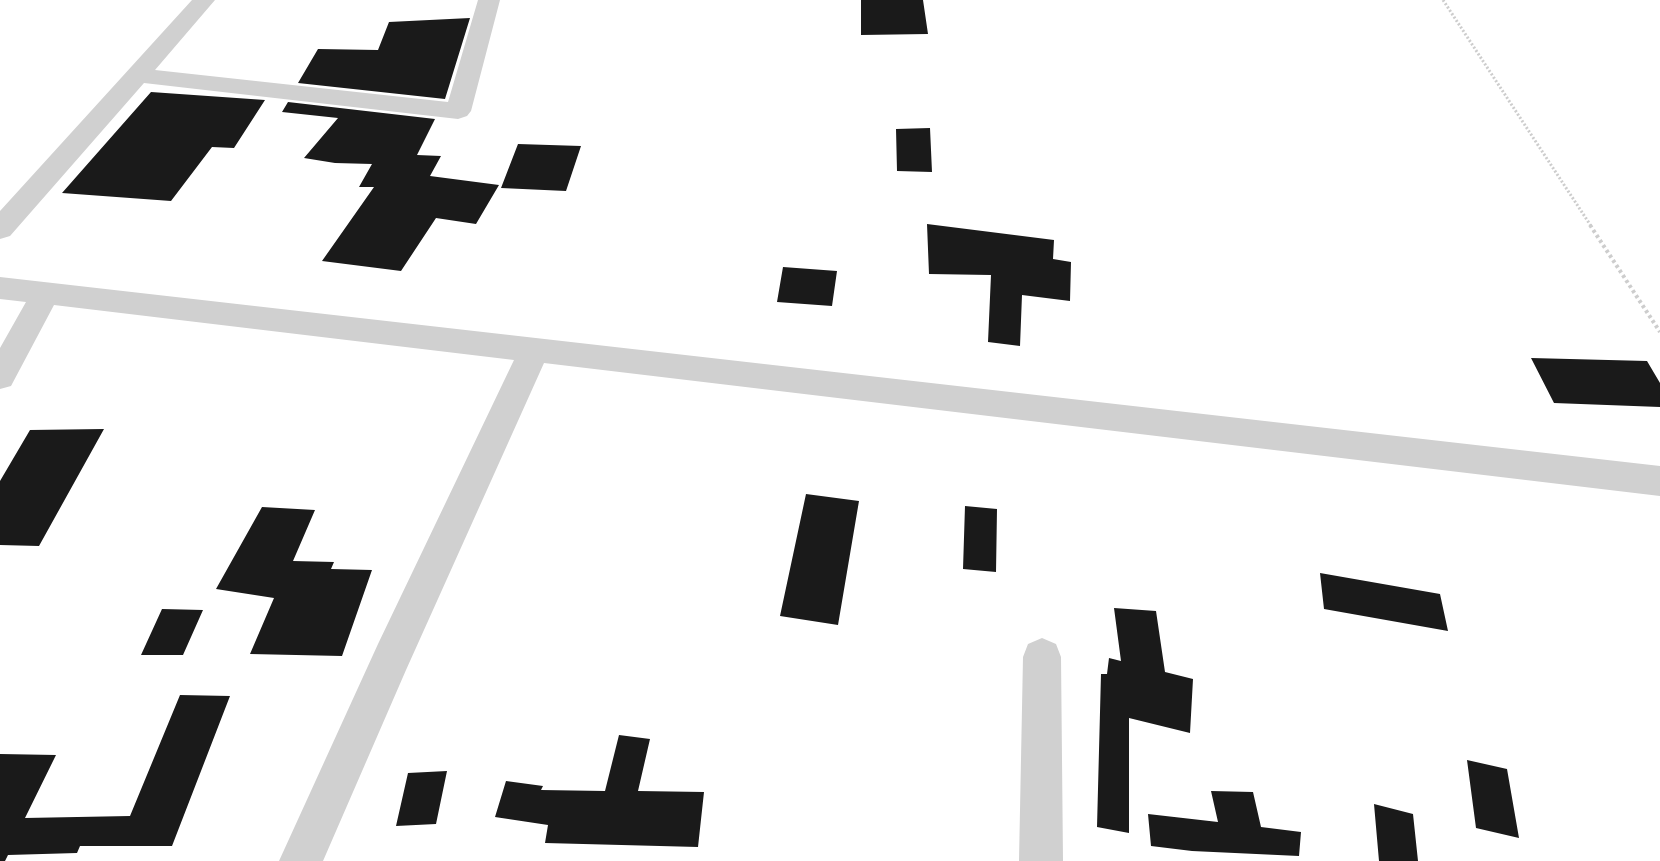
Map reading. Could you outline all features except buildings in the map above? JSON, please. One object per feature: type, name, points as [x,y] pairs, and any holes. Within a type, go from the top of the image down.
[{"type":"street","points":[[0,229],[204,0]]},
{"type":"street","points":[[138,75],[458,111],[489,0]]},
{"type":"street","points":[[0,288],[1660,481]]},
{"type":"street","points":[[0,377],[46,293]]},
{"type":"street","points":[[301,861],[392,657],[534,350]]},
{"type":"street","points":[[1041,861],[1042,657]]},
{"type":"path","points":[[1443,0],[1660,332]]}]
